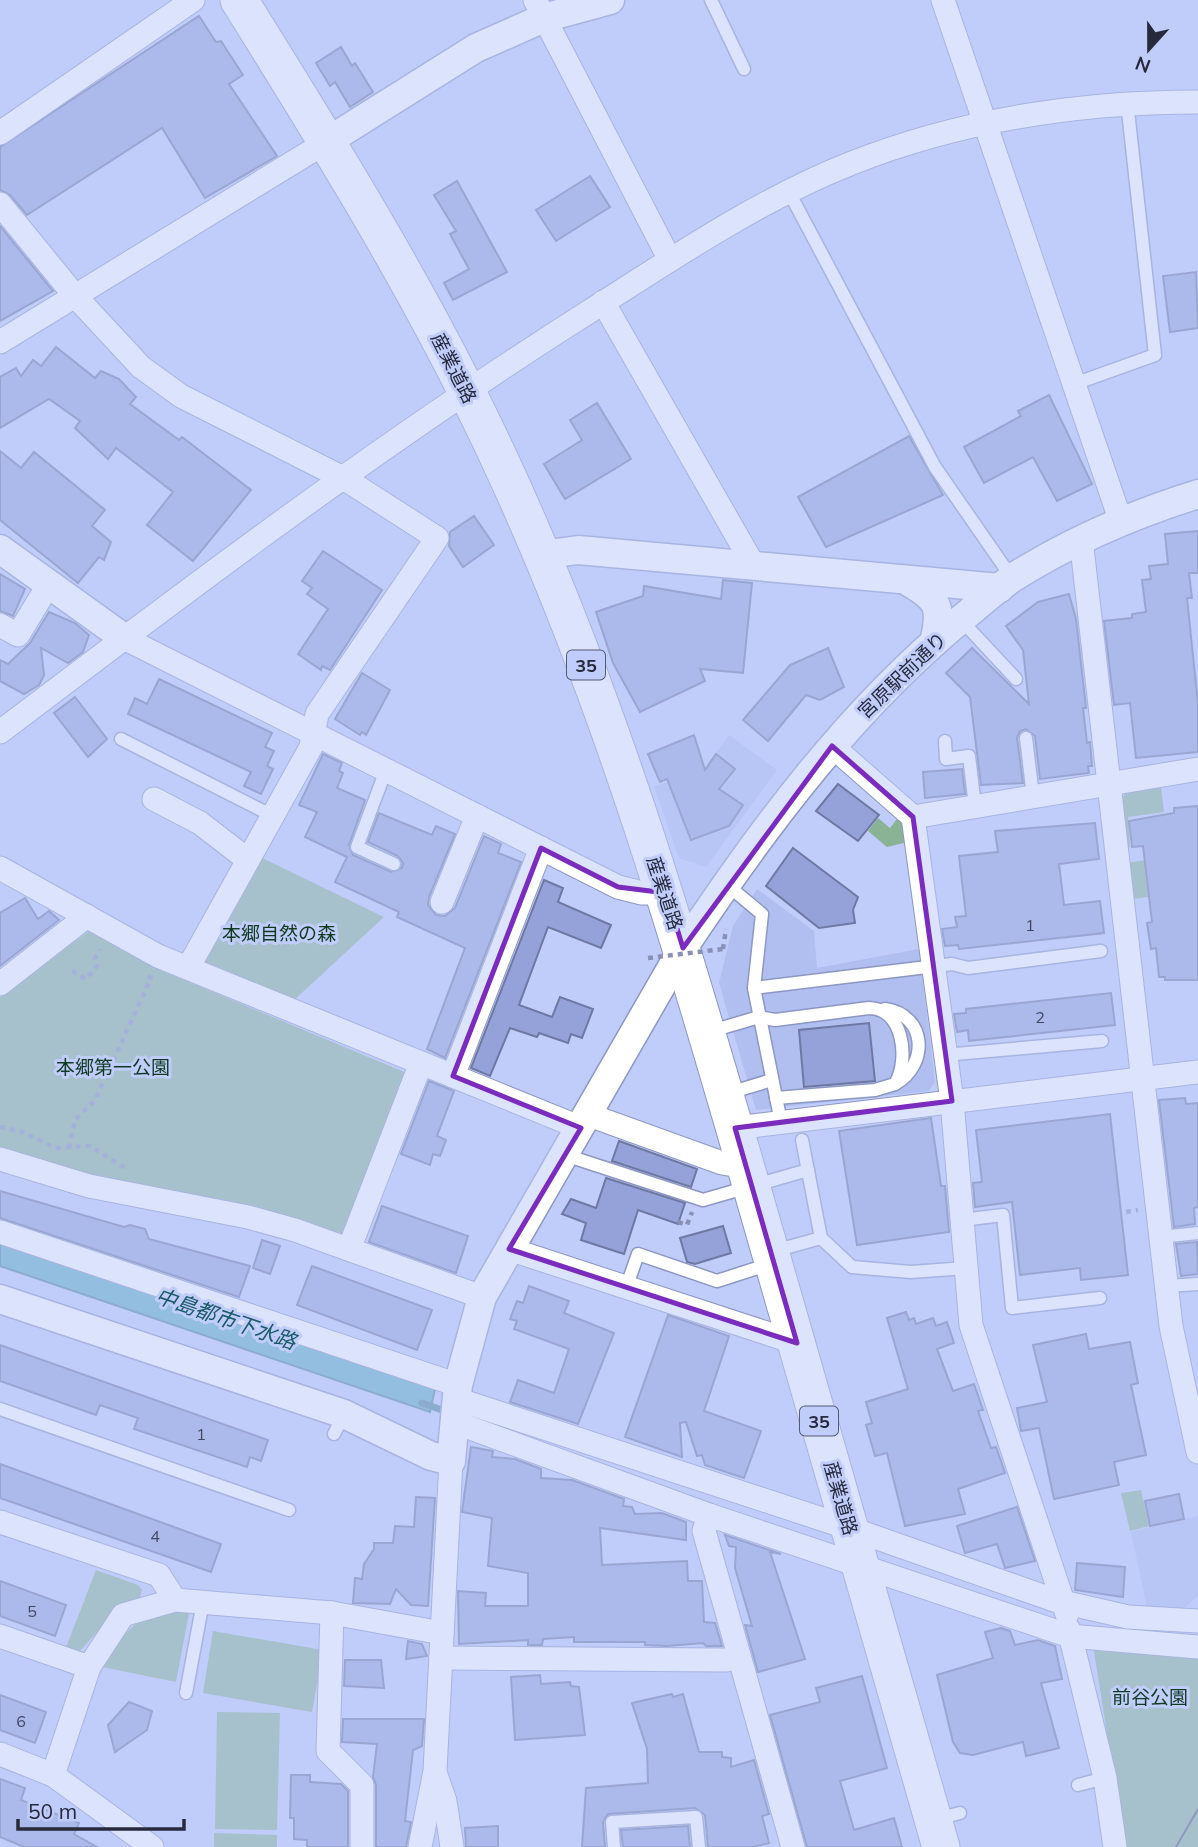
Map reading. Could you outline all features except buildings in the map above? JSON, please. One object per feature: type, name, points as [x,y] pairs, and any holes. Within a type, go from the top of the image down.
[{"type":"main road","name":"産業道路","points":[[239,0],[328,141],[425,312],[465,390],[541,555],[599,700],[683,948],[849,1528],[945,1826]]},
{"type":"street","points":[[0,133],[193,0]]},
{"type":"street","points":[[0,342],[539,9],[610,0]]},
{"type":"street","points":[[943,0],[1121,522]]},
{"type":"street","points":[[539,9],[670,260]]},
{"type":"street","points":[[0,732],[124,638],[465,390],[733,222],[852,163],[985,120],[1127,102],[1198,102]]},
{"type":"street","points":[[0,204],[75,296],[141,367],[181,396],[345,479],[437,538],[317,714],[311,747],[188,968]]},
{"type":"street","points":[[603,302],[754,566]]},
{"type":"street","name":"宮原駅前通り","points":[[451,1461],[456,1402],[482,1297],[683,948],[726,884],[832,746],[876,698],[934,642],[1006,583],[1081,539],[1198,494]]},
{"type":"street","points":[[1081,539],[1171,1326],[1198,1452]]},
{"type":"street","points":[[0,549],[124,638],[618,887],[666,893]]},
{"type":"street","points":[[541,555],[578,550],[906,580],[1006,583]]},
{"type":"street","points":[[906,580],[928,593],[938,607],[939,621],[934,642]]},
{"type":"street","points":[[0,625],[18,635],[49,584]]},
{"type":"street","points":[[832,746],[914,817],[951,1101],[971,1325],[1068,1621],[1105,1778],[1115,1847]]},
{"type":"street","points":[[914,817],[1198,769]]},
{"type":"street","points":[[154,799],[200,823],[248,860]]},
{"type":"street","points":[[442,902],[477,816]]},
{"type":"street","points":[[453,1076],[541,848]]},
{"type":"street","points":[[0,868],[158,956],[453,1076],[585,1122],[722,1163],[749,1176]]},
{"type":"street","points":[[0,984],[87,916]]},
{"type":"street","points":[[349,1249],[421,1063]]},
{"type":"street","points":[[730,1111],[780,1122],[1198,1072]]},
{"type":"street","points":[[0,1159],[89,1186],[248,1217],[293,1235],[349,1249],[482,1297]]},
{"type":"street","points":[[0,1232],[456,1402],[849,1528],[1068,1621],[1128,1617],[1198,1621]]},
{"type":"street","points":[[509,1249],[797,1343]]},
{"type":"street","points":[[0,1299],[339,1424],[392,1447],[451,1461],[435,1771],[420,1847]]},
{"type":"street","points":[[456,1402],[709,1515],[860,1564],[1068,1621],[1198,1647]]},
{"type":"street","points":[[709,1515],[704,1531],[793,1847]]},
{"type":"street","points":[[0,1522],[159,1575],[175,1600]]},
{"type":"street","points":[[53,1775],[89,1667],[123,1615],[175,1600],[203,1602],[237,1598],[303,1606],[442,1633]]},
{"type":"street","points":[[332,1613],[328,1751],[362,1785],[362,1847]]},
{"type":"street","points":[[0,1636],[89,1667]]},
{"type":"street","points":[[441,1658],[726,1660],[738,1657]]},
{"type":"street","points":[[0,1754],[53,1775],[152,1847]]},
{"type":"street","points":[[435,1771],[445,1801],[452,1847]]},
{"type":"lane","points":[[711,0],[744,69]]},
{"type":"lane","points":[[1074,384],[1155,355],[1127,102]]},
{"type":"lane","points":[[790,194],[936,467],[1006,583]]},
{"type":"lane","points":[[961,620],[1016,679]]},
{"type":"lane","points":[[121,738],[273,816]]},
{"type":"lane","points":[[1026,738],[1033,796]]},
{"type":"lane","points":[[945,741],[946,759],[970,756],[975,806]]},
{"type":"lane","points":[[386,770],[357,847],[394,864]]},
{"type":"lane","points":[[726,884],[762,914],[754,988],[780,1122]]},
{"type":"lane","points":[[754,988],[952,964],[968,968],[1101,951]]},
{"type":"lane","points":[[707,1032],[760,1017],[775,1020],[882,1008],[895,1010],[917,1028],[920,1038],[916,1061],[908,1077],[895,1084],[875,1090],[776,1098]]},
{"type":"lane","points":[[882,1008],[898,1026],[902,1065],[895,1084]]},
{"type":"lane","points":[[944,1055],[1102,1041]]},
{"type":"lane","points":[[730,1111],[772,1080]]},
{"type":"lane","points":[[803,1140],[821,1238],[852,1267],[911,1272],[966,1268]]},
{"type":"lane","points":[[565,1155],[703,1200],[749,1176],[808,1170]]},
{"type":"lane","points":[[962,1220],[1003,1216],[1012,1308],[1100,1298]]},
{"type":"lane","points":[[1161,1237],[1198,1233]]},
{"type":"lane","points":[[626,1288],[638,1254],[717,1281],[821,1238]]},
{"type":"lane","points":[[1167,1286],[1198,1284]]},
{"type":"lane","points":[[0,1409],[289,1510]]},
{"type":"lane","points":[[186,1693],[203,1602]]},
{"type":"lane","points":[[1077,1784],[1105,1778]]},
{"type":"lane","points":[[614,1847],[612,1822],[696,1817],[699,1847]]},
{"type":"path","points":[[72,971],[86,979],[97,966],[95,958],[100,949],[106,953]]},
{"type":"path","points":[[648,958],[723,949]]},
{"type":"path","points":[[69,1147],[75,1120],[95,1100],[151,978],[139,972]]},
{"type":"path","points":[[0,1127],[23,1132],[55,1148],[90,1146]]},
{"type":"path","points":[[678,1222],[687,1226],[691,1214]]},
{"type":"highlighted area","points":[[832,746],[913,817],[952,1101],[735,1128],[797,1343],[509,1249],[581,1128],[453,1076],[541,848],[618,887],[666,893],[683,948]]},
{"type":"shaded area","points":[[729,735],[777,770],[706,867],[679,858],[654,786],[703,771]]},
{"type":"shaded area","points":[[757,889],[814,931],[817,968],[919,949],[935,1082],[929,1091],[756,1110],[719,983],[733,926]]},
{"type":"shaded area","points":[[1198,1516],[1198,1596],[1180,1611],[1147,1607],[1131,1532]]},
{"type":"green space","points":[[1161,787],[1164,812],[1128,817],[1130,847],[1125,848],[1120,800],[1126,793]]},
{"type":"green space","points":[[900,815],[905,822],[908,842],[887,847],[868,831],[878,818],[890,828]]},
{"type":"green space","name":"本郷自然の森","points":[[256,855],[384,917],[292,1002],[197,965]]},
{"type":"green space","points":[[1172,856],[1183,865],[1145,869],[1148,897],[1131,899],[1127,863]]},
{"type":"green space","name":"本郷第一公園","points":[[89,931],[177,977],[409,1074],[344,1239],[256,1210],[87,1173],[0,1150],[0,997]]},
{"type":"green space","points":[[1141,1490],[1149,1526],[1130,1531],[1121,1493]]},
{"type":"green space","points":[[96,1570],[138,1585],[142,1590],[140,1597],[119,1608],[77,1654],[65,1650]]},
{"type":"green space","points":[[174,1611],[189,1613],[176,1682],[102,1667],[109,1649],[143,1617]]},
{"type":"green space","points":[[213,1631],[323,1650],[312,1712],[203,1693]]},
{"type":"green space","name":"前谷公園","points":[[1093,1645],[1198,1652],[1198,1847],[1125,1847]]},
{"type":"green space","points":[[217,1712],[280,1713],[277,1830],[215,1829]]},
{"type":"green space","points":[[214,1833],[277,1835],[277,1847],[214,1847]]},
{"type":"water","points":[[0,1238],[435,1389],[430,1412],[0,1266]]},
{"type":"waterway","name":"中島都市下水路","points":[[422,1403],[442,1410]]},
{"type":"tram line","points":[[1176,1847],[1198,1809]]}]
